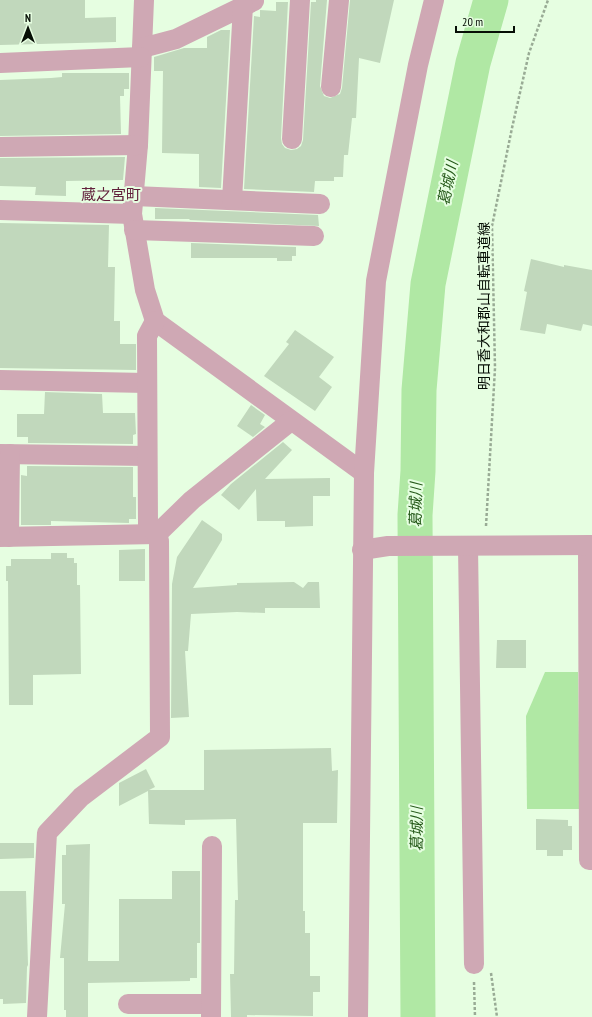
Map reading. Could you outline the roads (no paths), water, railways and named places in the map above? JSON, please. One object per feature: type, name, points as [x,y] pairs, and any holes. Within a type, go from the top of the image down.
[{"type":"street","points":[[144,0],[138,145],[133,213],[145,290],[155,321],[364,473]]},
{"type":"street","points":[[292,139],[300,0]]},
{"type":"street","points":[[331,87],[339,0]]},
{"type":"street","points":[[358,1017],[362,550],[364,473],[376,281],[418,65],[434,0]]},
{"type":"street","points":[[0,63],[142,53],[176,39],[249,3]]},
{"type":"street","points":[[232,200],[249,3]]},
{"type":"street","points":[[0,147],[138,145]]},
{"type":"street","points":[[133,213],[232,200],[320,204]]},
{"type":"street","points":[[0,210],[133,213],[314,236]]},
{"type":"street","points":[[37,1017],[47,833],[81,797],[160,737],[159,541],[157,534],[148,525],[146,383],[147,336],[155,321]]},
{"type":"street","points":[[0,380],[146,383]]},
{"type":"street","points":[[147,456],[5,454],[4,537],[157,534],[192,500],[291,421]]},
{"type":"street","points":[[362,550],[388,546],[470,547],[590,545],[589,860],[592,860]]},
{"type":"street","points":[[470,547],[474,964]]},
{"type":"street","points":[[128,1004],[211,1010],[212,846]]},
{"type":"waterway","name":"葛城川","points":[[418,1017],[415,515],[418,471],[419,390],[428,284],[473,63],[491,0]]},
{"type":"district","name":"蔵之宮町","points":[[111,195]]}]
